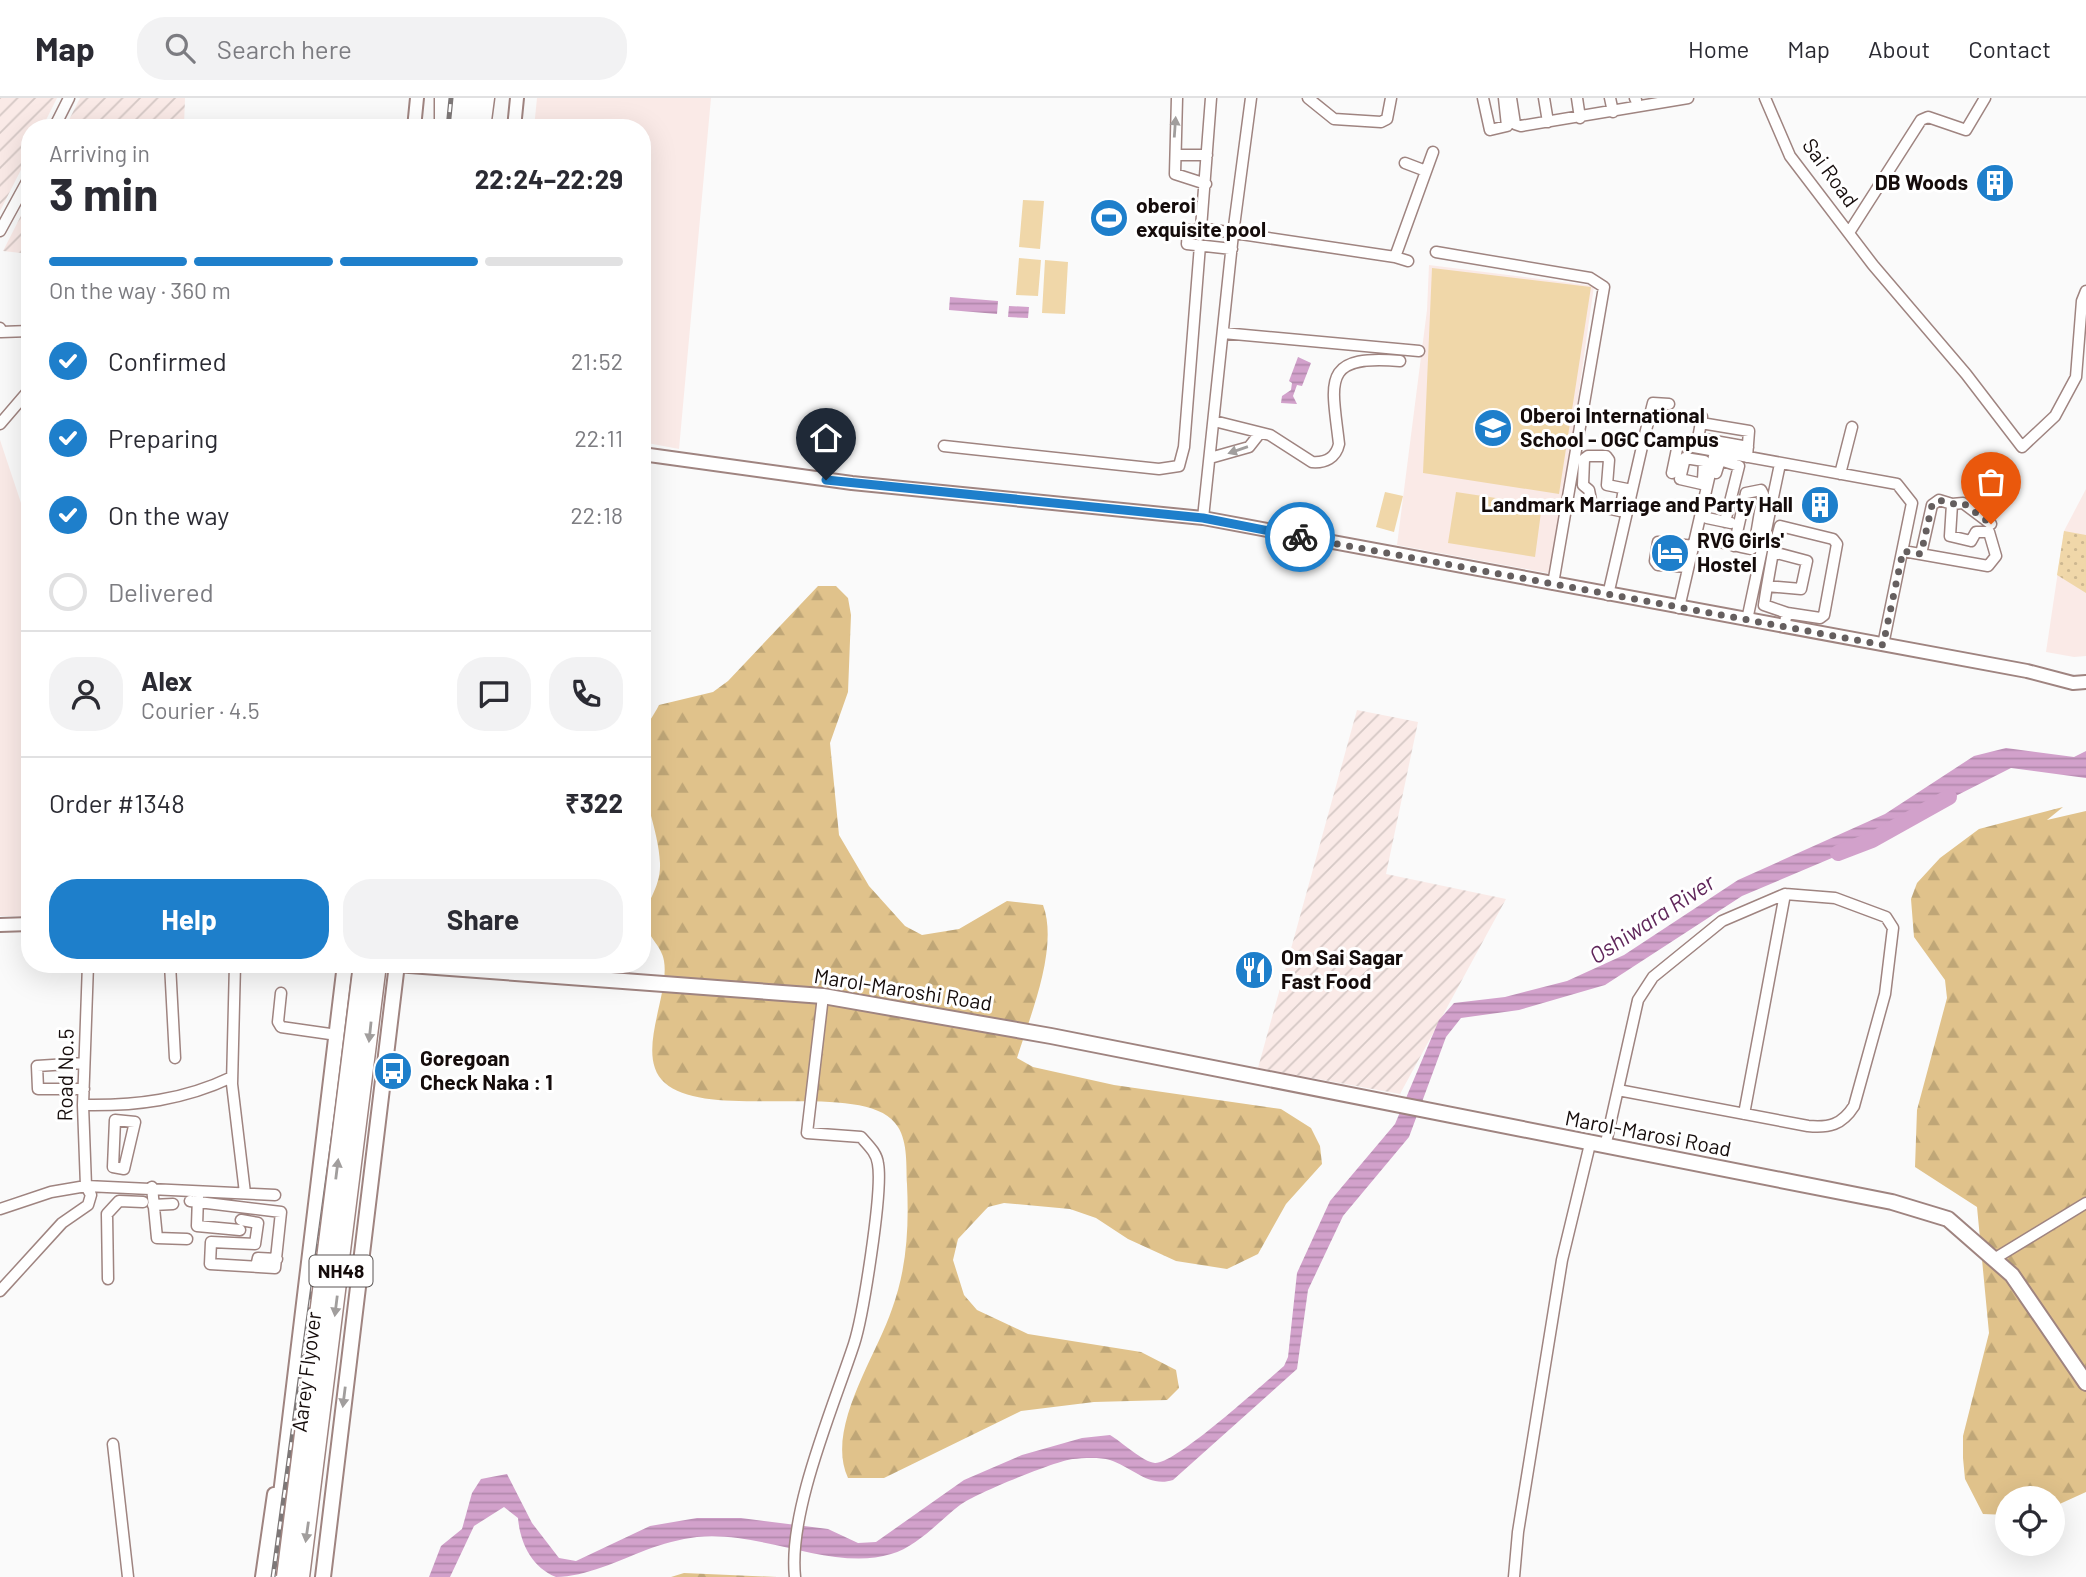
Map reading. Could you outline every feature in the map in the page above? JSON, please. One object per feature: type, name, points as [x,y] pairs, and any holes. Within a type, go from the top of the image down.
[{"type":"highway","points":[[443,98],[443,119]]},
{"type":"highway","points":[[453,119],[455,98]]},
{"type":"highway","points":[[469,119],[471,98]]},
{"type":"highway","points":[[483,119],[486,98]]},
{"type":"highway","name":"Aarey Flyover","points":[[285,1577],[361,973]]},
{"type":"highway","name":"Aarey Flyover","points":[[300,1577],[377,973]]},
{"type":"main road","points":[[271,1577],[288,1419],[317,1216],[344,973]]},
{"type":"main road","points":[[323,1577],[396,973]]},
{"type":"main road","name":"Marol-Maroshi Road","points":[[518,973],[635,984],[823,996],[1051,1036],[1396,1105]]},
{"type":"main road","name":"Marol-Marosi Road","points":[[1396,1105],[1892,1202],[1948,1219],[2012,1275],[2086,1383]]},
{"type":"main road","points":[[317,1216],[364,1222]]},
{"type":"street","points":[[58,119],[69,98]]},
{"type":"street","points":[[415,119],[417,98]]},
{"type":"street","points":[[515,119],[517,98]]},
{"type":"street","points":[[1177,98],[1173,150],[1177,155],[1176,176],[1206,184]]},
{"type":"street","points":[[1201,228],[1211,98]]},
{"type":"street","points":[[1203,518],[1233,234],[1251,98]]},
{"type":"street","points":[[1308,98],[1334,119],[1381,122],[1387,119],[1391,98]]},
{"type":"street","points":[[1483,98],[1490,130],[1507,126],[1504,98]]},
{"type":"street","points":[[1511,98],[1515,124],[1613,112],[1641,100],[1688,98]]},
{"type":"street","points":[[1544,98],[1548,122]]},
{"type":"street","points":[[1577,98],[1580,118]]},
{"type":"street","points":[[1610,98],[1613,112]]},
{"type":"street","name":"Sai Road","points":[[1765,98],[1790,156],[2022,447],[2055,416],[2076,377],[2082,301],[2086,291]]},
{"type":"street","points":[[1850,231],[1922,120],[1928,117],[1966,130],[1985,98]]},
{"type":"street","points":[[1395,257],[1433,152]]},
{"type":"street","points":[[1177,155],[1208,155]]},
{"type":"street","points":[[1405,163],[1426,171]]},
{"type":"street","points":[[0,231],[21,192]]},
{"type":"street","points":[[1232,249],[1187,244],[1188,230],[1201,228],[1408,261]]},
{"type":"street","points":[[944,446],[1159,469],[1179,466],[1184,447],[1200,245]]},
{"type":"street","points":[[1436,252],[1590,278],[1604,288],[1553,584]]},
{"type":"street","points":[[0,328],[1,332],[21,331]]},
{"type":"street","points":[[1223,333],[1419,351]]},
{"type":"street","points":[[1214,421],[1270,435],[1312,462],[1330,458],[1339,444],[1332,405],[1333,385],[1338,373],[1363,358],[1400,362]]},
{"type":"street","points":[[0,424],[21,400]]},
{"type":"street","points":[[1628,490],[1607,485],[1609,460],[1606,456],[1587,456],[1584,459],[1583,485],[1589,490],[1592,505],[1620,511],[1628,490],[1644,438],[1653,403],[1669,404]]},
{"type":"street","points":[[1700,443],[1705,420],[1749,431],[1747,452]]},
{"type":"street","points":[[1840,474],[1853,427]]},
{"type":"street","points":[[1210,458],[1248,447],[1260,433]]},
{"type":"street","points":[[1644,438],[1678,444],[1700,443],[1747,452],[1780,464],[1897,484],[1912,503],[1883,645]]},
{"type":"street","points":[[1700,443],[1715,452],[1747,452]]},
{"type":"street","points":[[1672,473],[1678,444]]},
{"type":"street","points":[[1697,540],[1706,481],[1715,452]]},
{"type":"street","points":[[651,455],[852,483],[1203,518],[2073,683],[2086,682]]},
{"type":"street","points":[[1679,608],[1688,567],[1707,517],[1718,463],[1738,464],[1725,522]]},
{"type":"street","points":[[1747,620],[1780,464]]},
{"type":"street","points":[[1608,595],[1628,490]]},
{"type":"street","points":[[1688,567],[1658,565],[1655,561],[1658,542],[1697,540],[1734,545],[1754,547],[1763,494],[1761,490],[1746,493],[1734,545]]},
{"type":"street","points":[[1921,554],[1932,505],[1939,500],[1952,504],[1963,503],[1991,524]]},
{"type":"street","points":[[1903,551],[1988,566],[1993,563],[1996,556],[1989,532],[1976,532],[1971,541],[1948,533],[1952,504]]},
{"type":"street","points":[[1707,517],[1739,525]]},
{"type":"street","points":[[1780,526],[1833,539],[1837,544],[1824,615],[1820,618],[1766,608],[1767,586],[1780,526]]},
{"type":"street","points":[[1767,586],[1799,590],[1807,561],[1773,552]]},
{"type":"street","points":[[1784,627],[1787,613]]},
{"type":"street","points":[[1605,1147],[1638,1000],[1653,977],[1723,921],[1785,894],[1835,898],[1886,917],[1893,928],[1885,994],[1854,1106],[1847,1118],[1824,1127],[1618,1090]]},
{"type":"street","points":[[1744,1114],[1785,894]]},
{"type":"street","points":[[0,925],[21,924]]},
{"type":"street","name":"Road No.5","points":[[0,1291],[62,1223],[88,1205],[91,1195],[86,1186],[81,1089],[87,973]]},
{"type":"street","points":[[170,973],[175,1058]]},
{"type":"street","points":[[234,973],[232,1077],[244,1193],[239,1244]]},
{"type":"street","points":[[281,993],[278,1022],[281,1027],[337,1035]]},
{"type":"street","points":[[795,1577],[797,1525],[834,1396],[854,1343],[876,1206],[878,1164],[872,1149],[862,1137],[807,1133],[823,996]]},
{"type":"street","points":[[81,1063],[37,1066],[38,1089],[81,1089]]},
{"type":"street","points":[[83,1105],[141,1105],[181,1097],[232,1077]]},
{"type":"street","points":[[108,1279],[106,1220],[119,1202],[116,1169],[113,1167],[114,1122],[118,1120],[118,1105]]},
{"type":"street","points":[[116,1169],[127,1167],[135,1123],[118,1120]]},
{"type":"street","points":[[1514,1577],[1518,1532],[1558,1288],[1590,1144]]},
{"type":"street","points":[[0,1209],[51,1192],[86,1186],[152,1186],[275,1195]]},
{"type":"street","points":[[152,1186],[148,1203],[157,1238],[187,1239]]},
{"type":"street","points":[[194,1202],[281,1212],[275,1268],[210,1263],[211,1242],[255,1244],[258,1224],[197,1226],[194,1202],[199,1189]]},
{"type":"street","points":[[119,1202],[173,1204]]},
{"type":"street","points":[[1994,1259],[2086,1203]]},
{"type":"street","points":[[262,1577],[282,1431],[288,1419]]},
{"type":"street","points":[[113,1444],[128,1577]]},
{"type":"shaded area","points":[[0,98],[57,98],[46,119],[21,119],[21,170],[0,211]]},
{"type":"shaded area","points":[[80,98],[185,98],[184,119],[70,119]]},
{"type":"shaded area","points":[[537,98],[711,98],[679,449],[651,444],[651,119],[535,119]]},
{"type":"shaded area","points":[[1023,200],[1044,201],[1040,249],[1019,247]]},
{"type":"shaded area","points":[[21,216],[21,253],[3,251]]},
{"type":"shaded area","points":[[1019,258],[1041,260],[1038,296],[1016,295]]},
{"type":"shaded area","points":[[1045,260],[1068,262],[1065,314],[1042,313]]},
{"type":"shaded area","name":"Oberoi International School - OGC Campus","points":[[1429,265],[1594,286],[1553,574],[1397,545],[1427,310]]},
{"type":"shaded area","name":"Oberoi International School - OGC Campus","points":[[1432,268],[1591,287],[1559,494],[1423,473]]},
{"type":"shaded area","points":[[950,297],[998,301],[997,314],[949,310]]},
{"type":"shaded area","points":[[1009,306],[1029,307],[1028,318],[1008,317]]},
{"type":"shaded area","points":[[1298,357],[1311,363],[1302,386],[1297,385],[1293,396],[1297,404],[1281,403],[1282,396],[1291,390],[1292,383],[1289,381]]},
{"type":"shaded area","points":[[0,440],[21,503],[21,916],[0,916]]},
{"type":"shaded area","points":[[2086,489],[2086,656],[2074,657],[2046,652],[2064,531]]},
{"type":"shaded area","points":[[1385,492],[1403,496],[1394,532],[1376,527]]},
{"type":"shaded area","points":[[1456,492],[1542,505],[1535,557],[1448,543]]},
{"type":"shaded area","points":[[2064,531],[2086,535],[2086,593],[2057,575]]},
{"type":"shaded area","points":[[1357,710],[1418,722],[1386,874],[1506,899],[1400,1094],[1258,1068]]},
{"type":"shaded area","points":[[2006,748],[2074,757],[2086,751],[2086,778],[2011,768],[1839,855],[1742,896],[1605,985],[1519,1010],[1461,1018],[1446,1037],[1409,1137],[1343,1216],[1308,1290],[1297,1369],[1173,1480],[1164,1482],[1148,1479],[1106,1459],[1073,1459],[997,1486],[968,1500],[919,1540],[891,1554],[846,1558],[746,1539],[697,1537],[658,1546],[590,1571],[556,1577],[540,1567],[528,1553],[518,1518],[504,1507],[474,1526],[450,1577],[429,1577],[441,1546],[462,1529],[472,1493],[481,1479],[507,1474],[532,1523],[559,1558],[576,1561],[650,1526],[697,1518],[741,1518],[828,1529],[858,1543],[876,1542],[964,1480],[1022,1455],[1082,1438],[1110,1435],[1150,1462],[1166,1460],[1200,1437],[1284,1366],[1288,1357],[1297,1273],[1330,1201],[1395,1124],[1439,1020],[1454,1003],[1505,997],[1567,981],[1624,955],[1738,880],[1885,814],[1974,756]]},
{"type":"green space","points":[[818,586],[836,586],[848,598],[851,615],[848,692],[830,743],[839,835],[869,886],[905,926],[922,935],[959,929],[1007,901],[1043,905],[1048,941],[1045,961],[1017,1058],[1033,1067],[1114,1085],[1281,1109],[1311,1128],[1320,1146],[1322,1164],[1286,1204],[1258,1254],[1227,1269],[1176,1261],[1128,1239],[1096,1218],[1070,1209],[1004,1203],[988,1207],[958,1239],[953,1260],[964,1295],[977,1310],[1028,1334],[1141,1352],[1176,1370],[1179,1388],[1167,1400],[1094,1402],[1021,1411],[884,1478],[848,1478],[843,1459],[843,1438],[848,1416],[855,1393],[892,1309],[904,1263],[908,1216],[905,1147],[901,1133],[881,1112],[856,1105],[716,1100],[686,1094],[665,1083],[656,1071],[653,1057],[664,961],[651,935],[651,898],[656,888],[660,863],[651,815],[651,719],[659,705],[713,692],[728,681]]},
{"type":"green space","points":[[2063,807],[2047,820],[2086,811],[2086,1492],[2065,1502],[2065,1486],[1995,1486],[1995,1514],[1983,1514],[1965,1479],[1963,1458],[1963,1436],[1989,1333],[1977,1207],[1915,1167],[1917,1110],[1947,998],[1945,980],[1914,937],[1911,899],[1917,883],[1940,858],[1979,829]]},
{"type":"green space","points":[[684,1573],[777,1577],[671,1577]]},
{"type":"waterway","name":"Oshiwara River","points":[[1838,853],[1872,840],[1949,797]]},
{"type":"railway","points":[[449,119],[451,98]]},
{"type":"railway","points":[[273,1577],[356,973]]},
{"type":"way so far","points":[[1300,537],[1883,645],[1903,551],[1921,554],[1932,505],[1939,500],[1952,504],[1963,503],[1991,524]]},
{"type":"place","name":"DB Woods","points":[[1995,183]]},
{"type":"place","name":"oberoi exquisite pool","points":[[1109,218]]},
{"type":"place","name":"Oberoi International School - OGC Campus","points":[[1493,428]]},
{"type":"place","name":"Landmark Marriage and Party Hall","points":[[1820,505]]},
{"type":"place","name":"RVG Girls' Hostel","points":[[1670,553]]},
{"type":"place","name":"Om Sai Sagar Fast Food","points":[[1254,970]]},
{"type":"place","name":"Goregoan Check Naka : 1","points":[[393,1071]]},
{"type":"route","points":[[826,480],[1203,518],[1300,537]]}]
